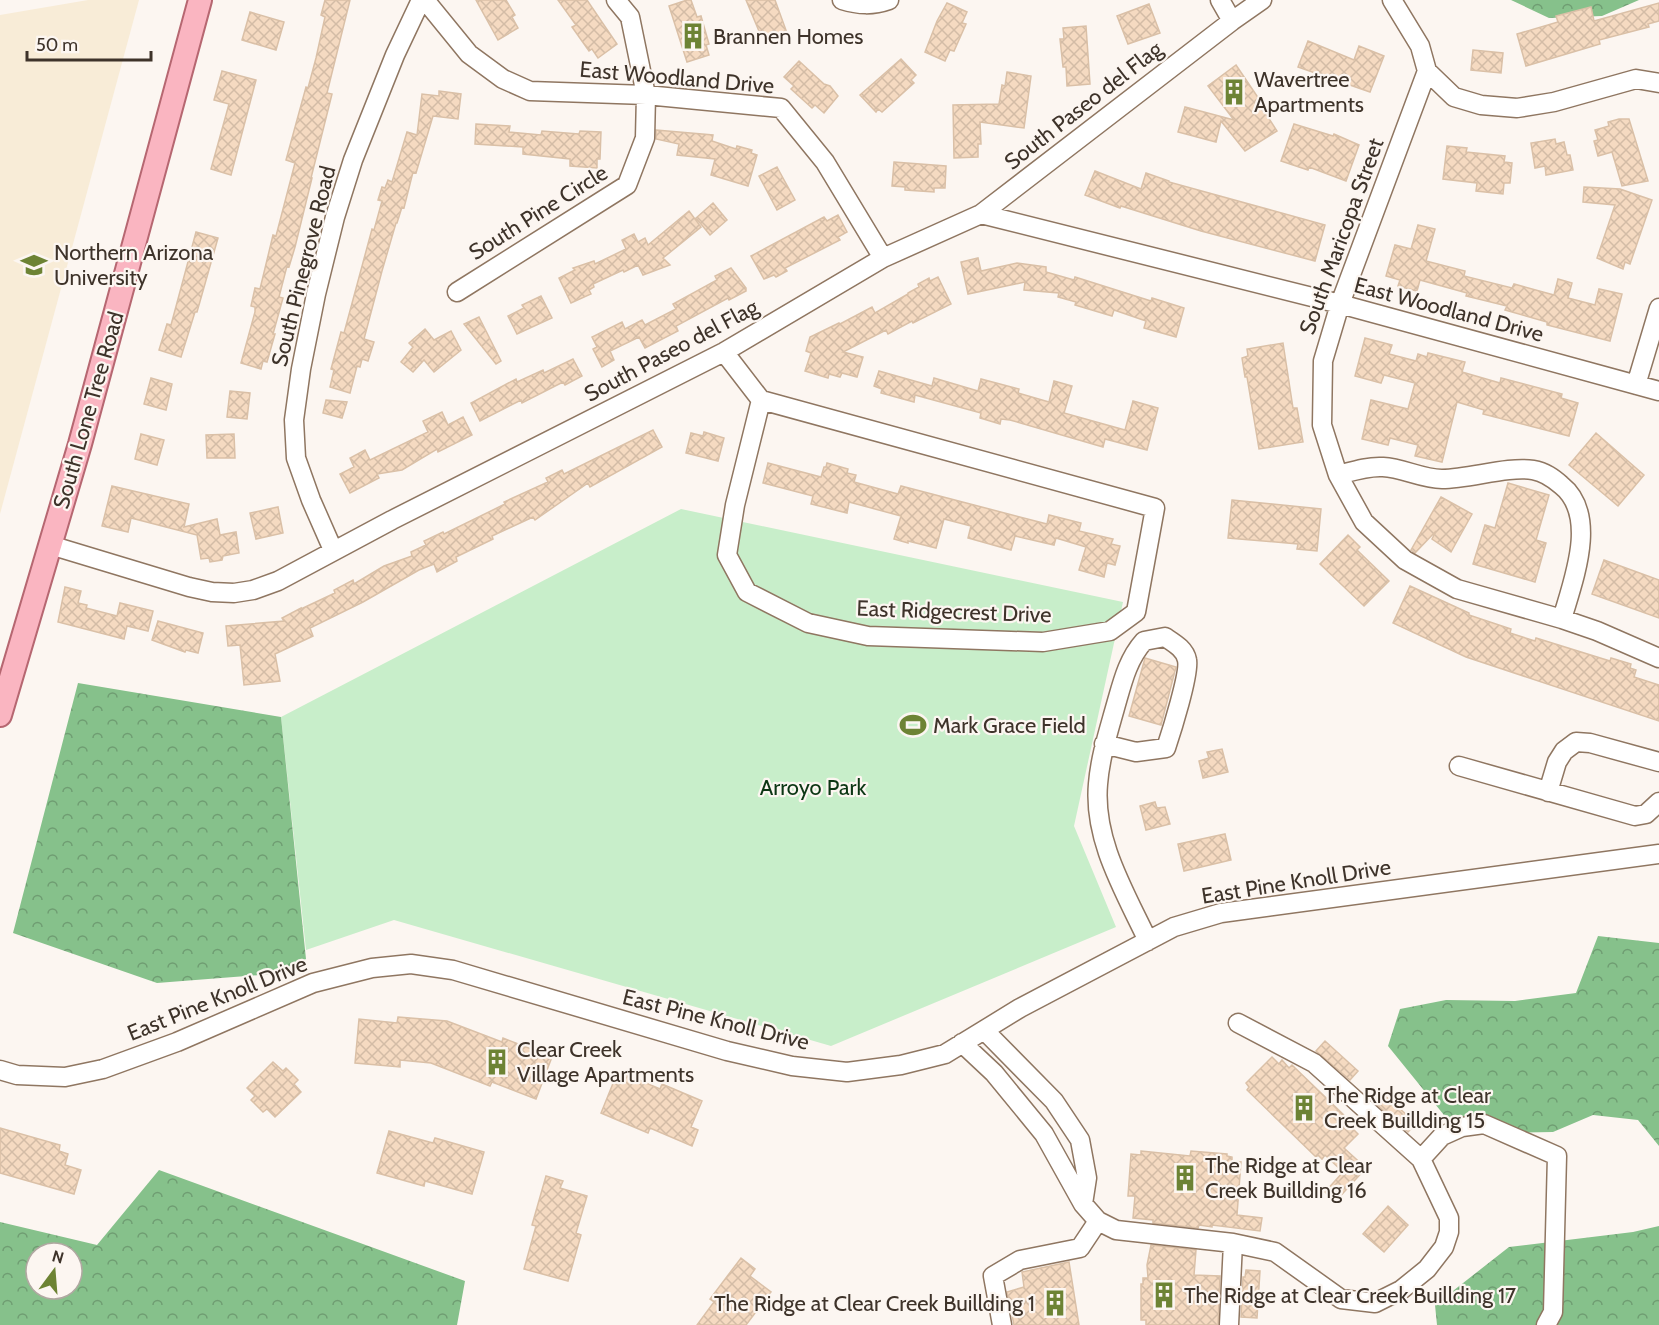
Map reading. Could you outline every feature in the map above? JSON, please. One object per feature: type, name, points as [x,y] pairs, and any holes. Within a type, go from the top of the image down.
[{"type":"main road","name":"South Lone Tree Road","points":[[0,715],[80,444],[200,0]]},
{"type":"street","name":"East Woodland Drive","points":[[423,0],[469,54],[503,79],[530,91],[646,95],[781,108],[825,162],[883,258]]},
{"type":"street","name":"South Pinegrove Road","points":[[333,550],[296,458],[294,420],[301,369],[316,294],[353,160],[392,64],[423,0]]},
{"type":"street","name":"South Pine Circle","points":[[457,292],[627,185],[645,138],[646,95],[630,17],[616,0]]},
{"type":"street","points":[[842,0],[862,5],[889,0]]},
{"type":"street","points":[[1220,0],[1232,21]]},
{"type":"street","name":"South Paseo del Flag","points":[[50,545],[212,592],[234,593],[254,590],[278,581],[314,563],[333,550],[724,352],[883,258],[981,214],[1262,0]]},
{"type":"street","points":[[1392,0],[1420,46],[1427,71],[1454,97],[1481,105],[1517,108],[1554,102],[1636,79],[1659,83]]},
{"type":"street","name":"South Maricopa Street","points":[[1427,71],[1340,304],[1323,361],[1322,425],[1338,475],[1364,522],[1405,560],[1457,589],[1562,619],[1597,631],[1638,651],[1659,658]]},
{"type":"street","name":"East Woodland Drive","points":[[981,214],[1340,304],[1659,391]]},
{"type":"street","points":[[1636,385],[1659,308]]},
{"type":"street","points":[[724,352],[761,400]]},
{"type":"street","name":"East Ridgecrest Drive","points":[[761,400],[1155,508],[1136,612],[1110,631],[1043,642],[868,636],[808,622],[747,592],[727,555],[735,505],[761,400]]},
{"type":"street","points":[[1338,475],[1359,469],[1385,467],[1439,479],[1514,470],[1533,470],[1549,475],[1569,490],[1579,513],[1582,540],[1562,619]]},
{"type":"street","points":[[1104,744],[1136,752],[1166,748],[1188,661],[1181,648],[1165,637],[1144,641],[1131,658],[1104,744],[1097,787],[1098,814],[1107,852],[1148,941]]},
{"type":"street","points":[[1548,792],[1557,762],[1564,751],[1576,742],[1590,743],[1659,762]]},
{"type":"street","points":[[1459,766],[1635,816],[1646,814],[1659,802]]},
{"type":"street","name":"East Pine Knoll Drive","points":[[0,1070],[16,1074],[65,1077],[103,1069],[177,1042],[313,982],[372,968],[411,964],[453,970],[727,1051],[792,1066],[848,1072],[912,1062],[945,1054],[1020,1008],[1174,927],[1221,913],[1659,854]]},
{"type":"street","points":[[962,1043],[994,1073],[1044,1134],[1083,1204],[1098,1221],[1116,1230],[1233,1243],[1275,1252],[1341,1299],[1375,1303],[1401,1290],[1427,1269],[1444,1247],[1449,1232],[1449,1218],[1421,1159],[1314,1063],[1238,1023]]},
{"type":"street","points":[[984,1030],[1054,1101],[1080,1140],[1088,1178],[1083,1204]]},
{"type":"street","points":[[1421,1159],[1442,1136],[1462,1127],[1484,1124],[1557,1156],[1553,1312],[1546,1325]]},
{"type":"street","points":[[1002,1325],[993,1276],[1020,1260],[1080,1248],[1098,1221]]},
{"type":"street","points":[[1229,1325],[1233,1243]]},
{"type":"shaded area","name":"Northern Arizona University","points":[[88,0],[139,0],[0,514],[0,15]]},
{"type":"green space","points":[[1511,0],[1639,0],[1602,16],[1549,18]]},
{"type":"green space","name":"Arroyo Park","points":[[681,509],[1123,602],[1074,826],[1116,927],[831,1046],[394,920],[306,950],[281,717]]},
{"type":"green space","points":[[78,683],[281,717],[306,959],[272,974],[157,983],[13,933]]},
{"type":"green space","points":[[1598,936],[1659,943],[1659,1146],[1638,1120],[1593,1115],[1553,1132],[1500,1133],[1448,1120],[1388,1046],[1400,1009],[1446,1000],[1515,1001],[1576,993]]},
{"type":"green space","points":[[159,1170],[465,1281],[457,1325],[0,1325],[0,1222],[80,1241],[24,1241],[24,1301],[84,1301],[84,1242],[97,1245]]},
{"type":"green space","points":[[1659,1226],[1659,1325],[1437,1325],[1435,1305],[1509,1247],[1633,1232]]},
{"type":"building","points":[[325,0],[350,0],[327,93],[332,94],[312,178],[295,247],[289,267],[287,266],[279,297],[283,298],[273,334],[275,334],[267,362],[263,361],[261,369],[241,363],[255,312],[255,307],[251,306],[255,288],[260,289],[273,235],[276,236],[295,163],[286,160],[316,58],[325,17],[321,15]]},
{"type":"building","points":[[476,0],[506,0],[515,15],[512,17],[518,28],[498,40]]},
{"type":"building","points":[[558,0],[587,0],[617,44],[598,58],[592,49],[589,51],[572,27],[576,25]]},
{"type":"building","name":"Brannen Homes","points":[[691,0],[697,17],[701,16],[709,44],[706,45],[709,55],[687,62],[669,6]]},
{"type":"building","name":"Brannen Homes","points":[[746,0],[775,0],[787,33],[767,41],[765,34],[761,36]]},
{"type":"building","name":"Brannen Homes","points":[[947,3],[967,12],[962,23],[966,24],[954,51],[950,50],[945,61],[925,52]]},
{"type":"building","points":[[1659,3],[1659,21],[1648,24],[1649,27],[1599,40],[1600,44],[1526,66],[1517,34],[1558,22],[1556,16],[1591,7],[1594,21]]},
{"type":"building","points":[[1149,4],[1160,33],[1128,44],[1117,16]]},
{"type":"building","points":[[250,12],[284,22],[276,50],[242,40]]},
{"type":"building","points":[[1086,26],[1090,84],[1067,86],[1066,67],[1063,67],[1060,39],[1064,39],[1063,28]]},
{"type":"building","points":[[1308,41],[1354,60],[1359,46],[1384,56],[1370,92],[1298,67]]},
{"type":"building","points":[[1473,50],[1503,53],[1501,73],[1471,70]]},
{"type":"building","name":"Brannen Homes","points":[[901,59],[916,75],[911,80],[914,83],[882,112],[878,109],[876,112],[860,95]]},
{"type":"building","name":"Brannen Homes","points":[[799,61],[824,84],[830,86],[838,96],[824,113],[815,105],[812,108],[791,89],[794,86],[784,77]]},
{"type":"building","points":[[1236,65],[1277,131],[1245,151],[1221,121],[1216,142],[1178,132],[1185,107],[1234,120],[1208,86]]},
{"type":"building","points":[[222,71],[256,80],[231,175],[211,169],[229,104],[214,100]]},
{"type":"building","points":[[1007,72],[1031,76],[1024,128],[980,122],[981,144],[978,144],[978,157],[954,158],[953,105],[999,104]]},
{"type":"building","points":[[439,91],[461,94],[458,119],[433,116],[382,271],[364,339],[374,342],[368,361],[362,359],[360,367],[357,366],[350,393],[330,387],[334,370],[331,369],[341,332],[344,333],[372,229],[374,230],[382,201],[378,200],[382,187],[385,188],[388,180],[392,182],[407,132],[417,135],[422,94],[439,96]]},
{"type":"building","points":[[1629,119],[1648,181],[1622,186],[1612,152],[1598,156],[1594,141],[1598,140],[1595,130],[1609,126],[1608,122]]},
{"type":"building","points":[[476,124],[510,126],[509,132],[541,135],[542,131],[579,134],[580,131],[601,132],[600,159],[597,159],[597,168],[570,166],[570,159],[523,154],[523,147],[475,144]]},
{"type":"building","points":[[1294,124],[1333,136],[1334,134],[1359,145],[1346,181],[1309,167],[1308,170],[1281,161]]},
{"type":"building","points":[[656,130],[713,135],[712,141],[736,149],[737,146],[752,150],[751,153],[757,155],[748,186],[711,175],[715,159],[677,155],[679,144],[656,139]]},
{"type":"building","points":[[1555,139],[1556,144],[1564,142],[1573,170],[1546,175],[1545,166],[1535,168],[1531,143]]},
{"type":"building","points":[[1447,146],[1467,148],[1466,152],[1505,156],[1504,162],[1512,163],[1510,183],[1504,183],[1503,194],[1476,191],[1477,183],[1443,179]]},
{"type":"building","points":[[894,162],[946,166],[945,188],[934,188],[934,192],[905,190],[905,187],[892,186]]},
{"type":"building","points":[[777,167],[795,200],[777,210],[759,176]]},
{"type":"building","points":[[1095,171],[1141,189],[1146,173],[1169,182],[1325,225],[1315,261],[1201,231],[1121,206],[1120,208],[1085,195]]},
{"type":"building","points":[[1584,187],[1620,189],[1652,200],[1630,264],[1625,262],[1623,269],[1597,258],[1615,205],[1583,202]]},
{"type":"building","points":[[713,203],[727,220],[710,235],[696,218]]},
{"type":"building","points":[[689,211],[701,227],[663,258],[670,265],[643,275],[638,265],[624,272],[623,270],[593,284],[594,287],[589,290],[591,294],[571,303],[559,278],[575,270],[573,268],[594,261],[595,264],[626,249],[622,240],[634,234],[638,242],[645,238],[648,245]]},
{"type":"building","points":[[838,215],[847,232],[838,237],[840,240],[785,268],[787,271],[776,277],[774,275],[764,279],[751,256],[824,217],[827,221]]},
{"type":"building","points":[[1418,225],[1435,229],[1426,261],[1465,271],[1464,276],[1512,288],[1514,284],[1554,295],[1558,279],[1572,283],[1568,298],[1595,305],[1599,289],[1622,294],[1610,341],[1547,325],[1547,322],[1505,310],[1507,306],[1466,296],[1467,293],[1420,280],[1417,291],[1398,286],[1400,280],[1386,276],[1395,245],[1411,249]]},
{"type":"building","points":[[196,232],[218,238],[197,312],[195,312],[181,357],[159,350],[167,324],[171,325]]},
{"type":"building","points":[[978,258],[981,271],[1017,263],[1046,267],[1046,272],[1074,280],[1075,277],[1151,301],[1152,298],[1184,308],[1176,337],[1144,328],[1146,321],[1114,310],[1112,316],[1075,305],[1076,302],[1058,297],[1059,293],[1024,290],[1025,282],[968,294],[961,262]]},
{"type":"building","points":[[731,268],[746,291],[676,326],[678,331],[645,348],[639,337],[610,351],[614,360],[602,367],[593,349],[597,347],[592,337],[622,322],[625,329],[642,320],[645,325],[676,309],[673,304],[717,280],[715,276]]},
{"type":"building","points":[[938,277],[951,304],[888,334],[886,330],[843,352],[863,357],[857,377],[842,373],[840,377],[829,374],[828,378],[805,371],[811,353],[806,351],[810,337],[872,307],[875,313],[919,287],[918,284],[929,278],[930,281]]},
{"type":"building","points":[[541,296],[552,318],[517,334],[508,316],[524,308],[522,305]]},
{"type":"building","points":[[479,317],[501,361],[496,364],[464,324]]},
{"type":"building","points":[[425,329],[434,340],[451,331],[461,350],[434,372],[424,360],[413,372],[401,362],[413,347],[409,343]]},
{"type":"building","points":[[1365,338],[1392,345],[1389,354],[1416,361],[1418,354],[1427,357],[1428,353],[1465,362],[1462,372],[1500,383],[1501,378],[1562,394],[1561,398],[1578,403],[1569,436],[1483,414],[1484,410],[1457,402],[1442,462],[1415,456],[1418,445],[1390,438],[1388,445],[1362,439],[1371,400],[1408,409],[1415,383],[1384,375],[1381,383],[1355,376]]},
{"type":"building","points":[[1283,343],[1293,408],[1297,408],[1303,442],[1259,449],[1242,358],[1248,356],[1247,349]]},
{"type":"building","points":[[573,359],[582,376],[565,385],[563,382],[522,403],[521,400],[480,421],[471,403],[516,379],[517,382],[543,370],[544,373]]},
{"type":"building","points":[[879,371],[932,386],[934,378],[978,391],[981,379],[1019,389],[1018,393],[1049,402],[1054,381],[1072,386],[1064,413],[1125,430],[1133,401],[1158,408],[1147,450],[1105,439],[1103,447],[1010,420],[1001,419],[1000,424],[980,418],[981,413],[915,395],[914,402],[881,393],[882,389],[874,386]]},
{"type":"building","points":[[151,378],[172,384],[166,410],[144,404]]},
{"type":"building","points":[[230,391],[250,393],[247,419],[227,417]]},
{"type":"building","points":[[326,400],[347,402],[342,418],[323,413]]},
{"type":"building","points":[[442,412],[448,425],[463,417],[472,435],[438,452],[437,449],[402,470],[377,474],[379,478],[350,493],[340,474],[354,467],[350,458],[365,450],[370,460],[428,432],[423,421]]},
{"type":"building","points":[[653,430],[662,447],[590,487],[588,483],[535,520],[533,517],[492,536],[493,539],[456,557],[457,561],[437,572],[434,564],[419,570],[363,602],[310,628],[313,636],[275,654],[280,681],[244,685],[240,645],[228,646],[226,626],[284,621],[282,618],[335,593],[334,590],[353,580],[354,584],[384,566],[412,556],[411,552],[426,545],[424,541],[443,532],[444,534],[548,482],[546,478],[562,470],[564,474]]},
{"type":"building","points":[[704,432],[724,438],[718,461],[686,453],[691,433],[703,436]]},
{"type":"building","points":[[1596,433],[1644,475],[1618,506],[1569,465]]},
{"type":"building","points":[[141,434],[164,440],[157,465],[135,459]]},
{"type":"building","points":[[234,434],[235,458],[207,458],[206,435]]},
{"type":"building","points":[[768,463],[821,477],[827,463],[848,469],[847,473],[856,475],[854,482],[898,494],[901,486],[1047,524],[1049,515],[1081,523],[1079,531],[1113,539],[1111,544],[1120,546],[1115,565],[1107,563],[1104,577],[1079,570],[1086,547],[1056,538],[1054,545],[1015,536],[1011,550],[968,538],[971,526],[944,519],[936,548],[894,539],[901,516],[849,502],[847,513],[811,504],[813,496],[763,483]]},
{"type":"building","points":[[1508,483],[1549,495],[1536,540],[1546,543],[1535,582],[1473,564],[1485,525],[1495,528]]},
{"type":"building","points":[[112,486],[189,504],[184,527],[217,519],[220,535],[236,532],[239,553],[223,556],[222,560],[210,562],[209,558],[201,559],[197,535],[131,518],[128,532],[102,526]]},
{"type":"building","points":[[1441,497],[1472,514],[1451,552],[1432,539],[1436,531],[1415,553],[1411,550]]},
{"type":"building","points":[[1232,500],[1321,509],[1317,551],[1297,549],[1298,544],[1228,538]]},
{"type":"building","points":[[278,507],[283,533],[256,539],[250,513]]},
{"type":"building","points":[[1348,535],[1360,547],[1357,550],[1389,581],[1364,606],[1320,564]]},
{"type":"building","points":[[1604,560],[1659,580],[1659,618],[1592,594]]},
{"type":"building","points":[[1410,586],[1469,615],[1511,629],[1510,633],[1535,641],[1536,638],[1610,661],[1611,658],[1631,664],[1630,668],[1636,670],[1634,677],[1659,685],[1659,721],[1466,657],[1393,623]]},
{"type":"building","points":[[65,587],[81,591],[78,603],[87,605],[86,608],[117,616],[120,603],[153,611],[148,631],[127,626],[124,639],[58,622]]},
{"type":"building","points":[[158,621],[203,633],[198,653],[186,650],[185,652],[152,640]]},
{"type":"building","points":[[1145,658],[1176,667],[1161,725],[1129,716]]},
{"type":"building","points":[[1222,749],[1228,772],[1203,778],[1199,761],[1209,758],[1207,752]]},
{"type":"building","points":[[1155,802],[1157,808],[1165,807],[1170,824],[1146,830],[1140,806]]},
{"type":"building","points":[[1225,834],[1231,860],[1184,871],[1178,844]]},
{"type":"building","points":[[398,1017],[447,1021],[502,1042],[503,1038],[552,1057],[536,1099],[492,1082],[490,1086],[431,1063],[400,1060],[400,1067],[355,1063],[359,1019],[397,1023]]},
{"type":"building","points":[[1325,1041],[1358,1071],[1350,1080],[1316,1051]]},
{"type":"building","name":"The Ridge at Clear Creek Buillding 15","points":[[1272,1057],[1279,1064],[1282,1060],[1289,1068],[1292,1065],[1350,1121],[1347,1123],[1358,1134],[1344,1148],[1366,1168],[1335,1202],[1325,1192],[1343,1172],[1325,1155],[1322,1159],[1318,1155],[1316,1157],[1247,1090],[1249,1087],[1246,1083]]},
{"type":"building","points":[[273,1062],[283,1071],[286,1068],[298,1080],[294,1084],[301,1092],[275,1117],[267,1109],[263,1112],[251,1100],[255,1096],[247,1088]]},
{"type":"building","name":"Clear Creek Village Apartments","points":[[618,1071],[660,1089],[662,1084],[702,1101],[691,1127],[698,1130],[692,1146],[650,1128],[648,1133],[601,1113]]},
{"type":"building","points":[[1382,1093],[1416,1123],[1408,1132],[1374,1102]]},
{"type":"building","points":[[0,1128],[60,1145],[59,1151],[68,1154],[65,1165],[81,1170],[74,1194],[0,1173]]},
{"type":"building","points":[[389,1131],[433,1143],[435,1138],[484,1152],[472,1194],[425,1181],[424,1186],[377,1173]]},
{"type":"building","name":"The Ridge at Clear Creek Buillding 16","points":[[1141,1151],[1190,1156],[1191,1151],[1227,1154],[1232,1157],[1232,1161],[1241,1162],[1237,1215],[1262,1218],[1260,1231],[1212,1225],[1212,1227],[1199,1225],[1198,1228],[1153,1223],[1153,1220],[1133,1218],[1135,1196],[1128,1196],[1131,1154],[1141,1155]]},
{"type":"building","points":[[546,1176],[563,1181],[560,1188],[587,1196],[576,1233],[581,1235],[568,1281],[524,1269],[536,1226],[532,1225]]},
{"type":"building","points":[[1388,1206],[1408,1225],[1384,1252],[1363,1234]]},
{"type":"building","points":[[1151,1245],[1196,1250],[1194,1275],[1220,1276],[1218,1325],[1146,1325],[1146,1320],[1141,1320],[1141,1284],[1143,1284],[1143,1278],[1148,1278],[1147,1265]]},
{"type":"building","points":[[741,1258],[755,1269],[750,1276],[771,1292],[746,1325],[697,1325],[714,1302],[710,1299]]},
{"type":"building","points":[[1069,1262],[1079,1325],[1014,1325],[1007,1292],[1024,1287],[1022,1272]]},
{"type":"building","points":[[1246,1270],[1260,1271],[1257,1318],[1241,1317],[1243,1277],[1245,1277]]},
{"type":"place","name":"Brannen Homes","points":[[693,36]]},
{"type":"place","name":"Wavertree Apartments","points":[[1234,92]]},
{"type":"place","name":"Northern Arizona University","points":[[34,265]]},
{"type":"place","name":"Mark Grace Field","points":[[913,725]]},
{"type":"place","name":"Clear Creek Village Apartments","points":[[497,1062]]},
{"type":"place","name":"The Ridge at Clear Creek Buillding 15","points":[[1304,1108]]},
{"type":"place","name":"The Ridge at Clear Creek Buillding 16","points":[[1185,1178]]},
{"type":"place","name":"The Ridge at Clear Creek Buillding 17","points":[[1164,1295]]},
{"type":"place","name":"The Ridge at Clear Creek Buillding 1","points":[[1055,1303]]}]
